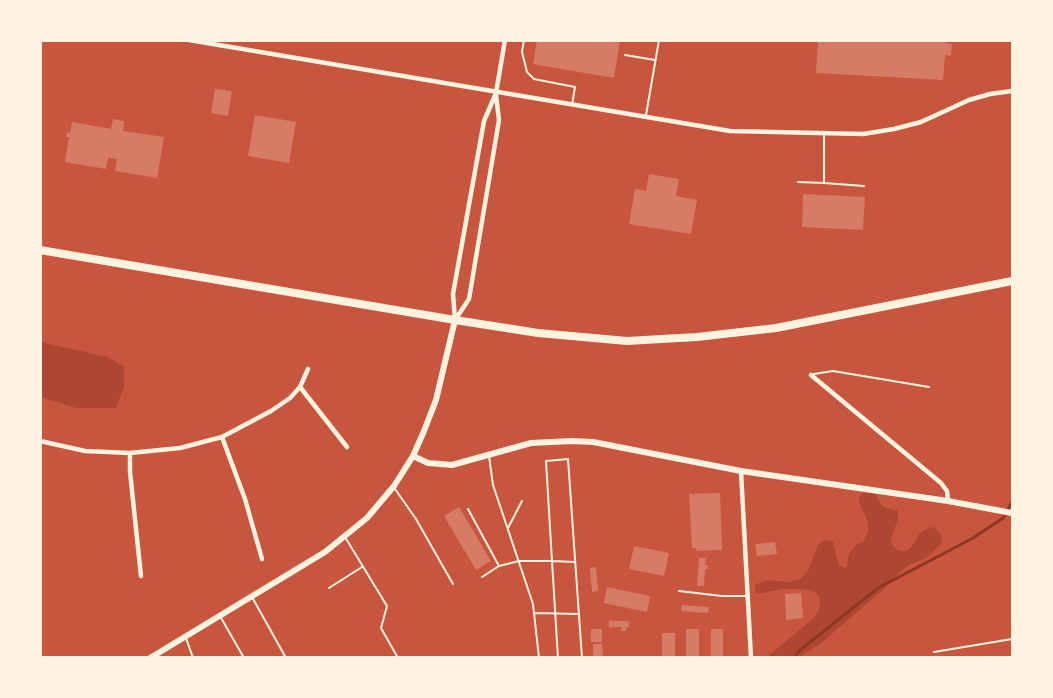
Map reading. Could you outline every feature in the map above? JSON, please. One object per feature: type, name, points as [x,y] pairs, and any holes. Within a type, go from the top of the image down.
[{"type":"main road","points":[[40,250],[538,333],[627,341],[697,337],[776,328],[1012,281]]},
{"type":"street","points":[[189,40],[730,131],[824,135],[863,134],[921,122],[969,100],[1012,91]]},
{"type":"street","points":[[150,657],[325,552],[345,537],[367,518],[394,486],[412,456],[435,400],[455,320],[453,294],[484,121],[496,93],[505,40]]},
{"type":"street","points":[[455,320],[469,299],[499,120],[496,93]]},
{"type":"street","points":[[41,443],[85,451],[130,453],[180,448],[222,437],[271,411],[290,398],[300,387],[308,369]]},
{"type":"street","points":[[811,375],[941,483],[947,490],[948,501]]},
{"type":"street","points":[[300,387],[347,447]]},
{"type":"street","points":[[222,437],[245,499],[262,559]]},
{"type":"street","points":[[412,456],[429,463],[452,465],[531,443],[594,442],[741,471],[948,501],[1012,513]]},
{"type":"street","points":[[130,453],[141,576]]},
{"type":"street","points":[[741,471],[751,657]]},
{"type":"lane","points":[[524,40],[522,52],[527,72],[534,79],[575,87],[572,105]]},
{"type":"lane","points":[[645,118],[659,40]]},
{"type":"lane","points":[[625,55],[655,60]]},
{"type":"lane","points":[[824,135],[824,183]]},
{"type":"lane","points":[[798,182],[864,186]]},
{"type":"lane","points":[[811,375],[833,371],[929,387]]},
{"type":"lane","points":[[489,456],[493,485],[533,604],[538,657]]},
{"type":"lane","points":[[558,657],[546,461],[568,459],[582,657]]},
{"type":"lane","points":[[394,486],[416,519],[453,584]]},
{"type":"lane","points":[[508,528],[522,501]]},
{"type":"lane","points":[[468,509],[499,566]]},
{"type":"lane","points":[[345,537],[387,606],[381,628],[398,657]]},
{"type":"lane","points":[[482,577],[499,566],[519,561],[575,562]]},
{"type":"lane","points":[[329,588],[363,566]]},
{"type":"lane","points":[[678,591],[722,596],[747,596]]},
{"type":"lane","points":[[252,596],[286,657]]},
{"type":"lane","points":[[534,614],[579,614]]},
{"type":"lane","points":[[219,616],[244,657]]},
{"type":"lane","points":[[185,636],[193,657]]},
{"type":"lane","points":[[934,652],[1012,639]]},
{"type":"shaded area","points":[[41,342],[107,357],[124,366],[124,386],[116,408],[76,408],[41,397]]},
{"type":"shaded area","points":[[862,494],[876,495],[882,506],[898,511],[898,519],[891,539],[893,546],[898,550],[910,549],[920,533],[930,527],[936,529],[942,536],[941,544],[926,558],[909,565],[900,572],[884,589],[820,644],[799,657],[767,657],[814,618],[819,610],[820,597],[813,591],[801,589],[782,589],[758,594],[755,591],[755,585],[766,580],[792,582],[802,578],[808,571],[818,545],[825,540],[833,542],[839,565],[846,569],[849,554],[856,545],[863,542],[868,531],[867,520],[859,498]]},
{"type":"building","points":[[537,40],[620,40],[614,78],[533,64]]},
{"type":"building","points":[[818,40],[946,40],[945,43],[952,44],[951,56],[945,55],[943,80],[816,73]]},
{"type":"building","points":[[215,89],[232,91],[228,116],[211,113]]},
{"type":"building","points":[[255,115],[296,122],[289,163],[248,156]]},
{"type":"building","points":[[113,119],[124,121],[123,131],[164,137],[157,178],[115,171],[117,159],[108,158],[106,169],[65,162],[69,137],[66,137],[67,132],[70,133],[72,122],[111,129]]},
{"type":"building","points":[[649,174],[679,179],[676,196],[697,200],[691,234],[629,224],[635,189],[646,191]]},
{"type":"building","points":[[803,194],[865,197],[863,230],[802,227]]},
{"type":"building","points":[[720,493],[722,550],[696,551],[696,548],[692,548],[689,494]]},
{"type":"building","points":[[459,507],[491,561],[476,570],[444,516]]},
{"type":"building","points":[[775,542],[777,554],[757,556],[755,544]]},
{"type":"building","points":[[634,546],[669,553],[664,576],[629,569]]},
{"type":"building","points":[[699,558],[706,558],[705,565],[708,565],[708,569],[705,569],[704,586],[697,586]]},
{"type":"building","points":[[596,567],[598,591],[592,592],[590,568]]},
{"type":"building","points":[[607,587],[650,596],[647,612],[604,603]]},
{"type":"building","points":[[801,593],[803,618],[786,620],[785,594]]},
{"type":"building","points":[[682,605],[709,607],[708,613],[681,611]]},
{"type":"building","points":[[609,621],[629,621],[629,627],[626,627],[626,631],[621,631],[621,627],[609,627]]},
{"type":"building","points":[[591,629],[602,629],[602,642],[591,642]]},
{"type":"building","points":[[686,629],[699,629],[699,658],[686,658]]},
{"type":"building","points":[[711,629],[723,629],[723,658],[711,658]]},
{"type":"building","points":[[662,633],[675,633],[675,658],[662,658]]},
{"type":"building","points":[[593,644],[602,644],[603,658],[593,658]]},
{"type":"waterway","points":[[794,658],[799,651],[878,588],[973,538],[1003,518],[1012,502]]}]
